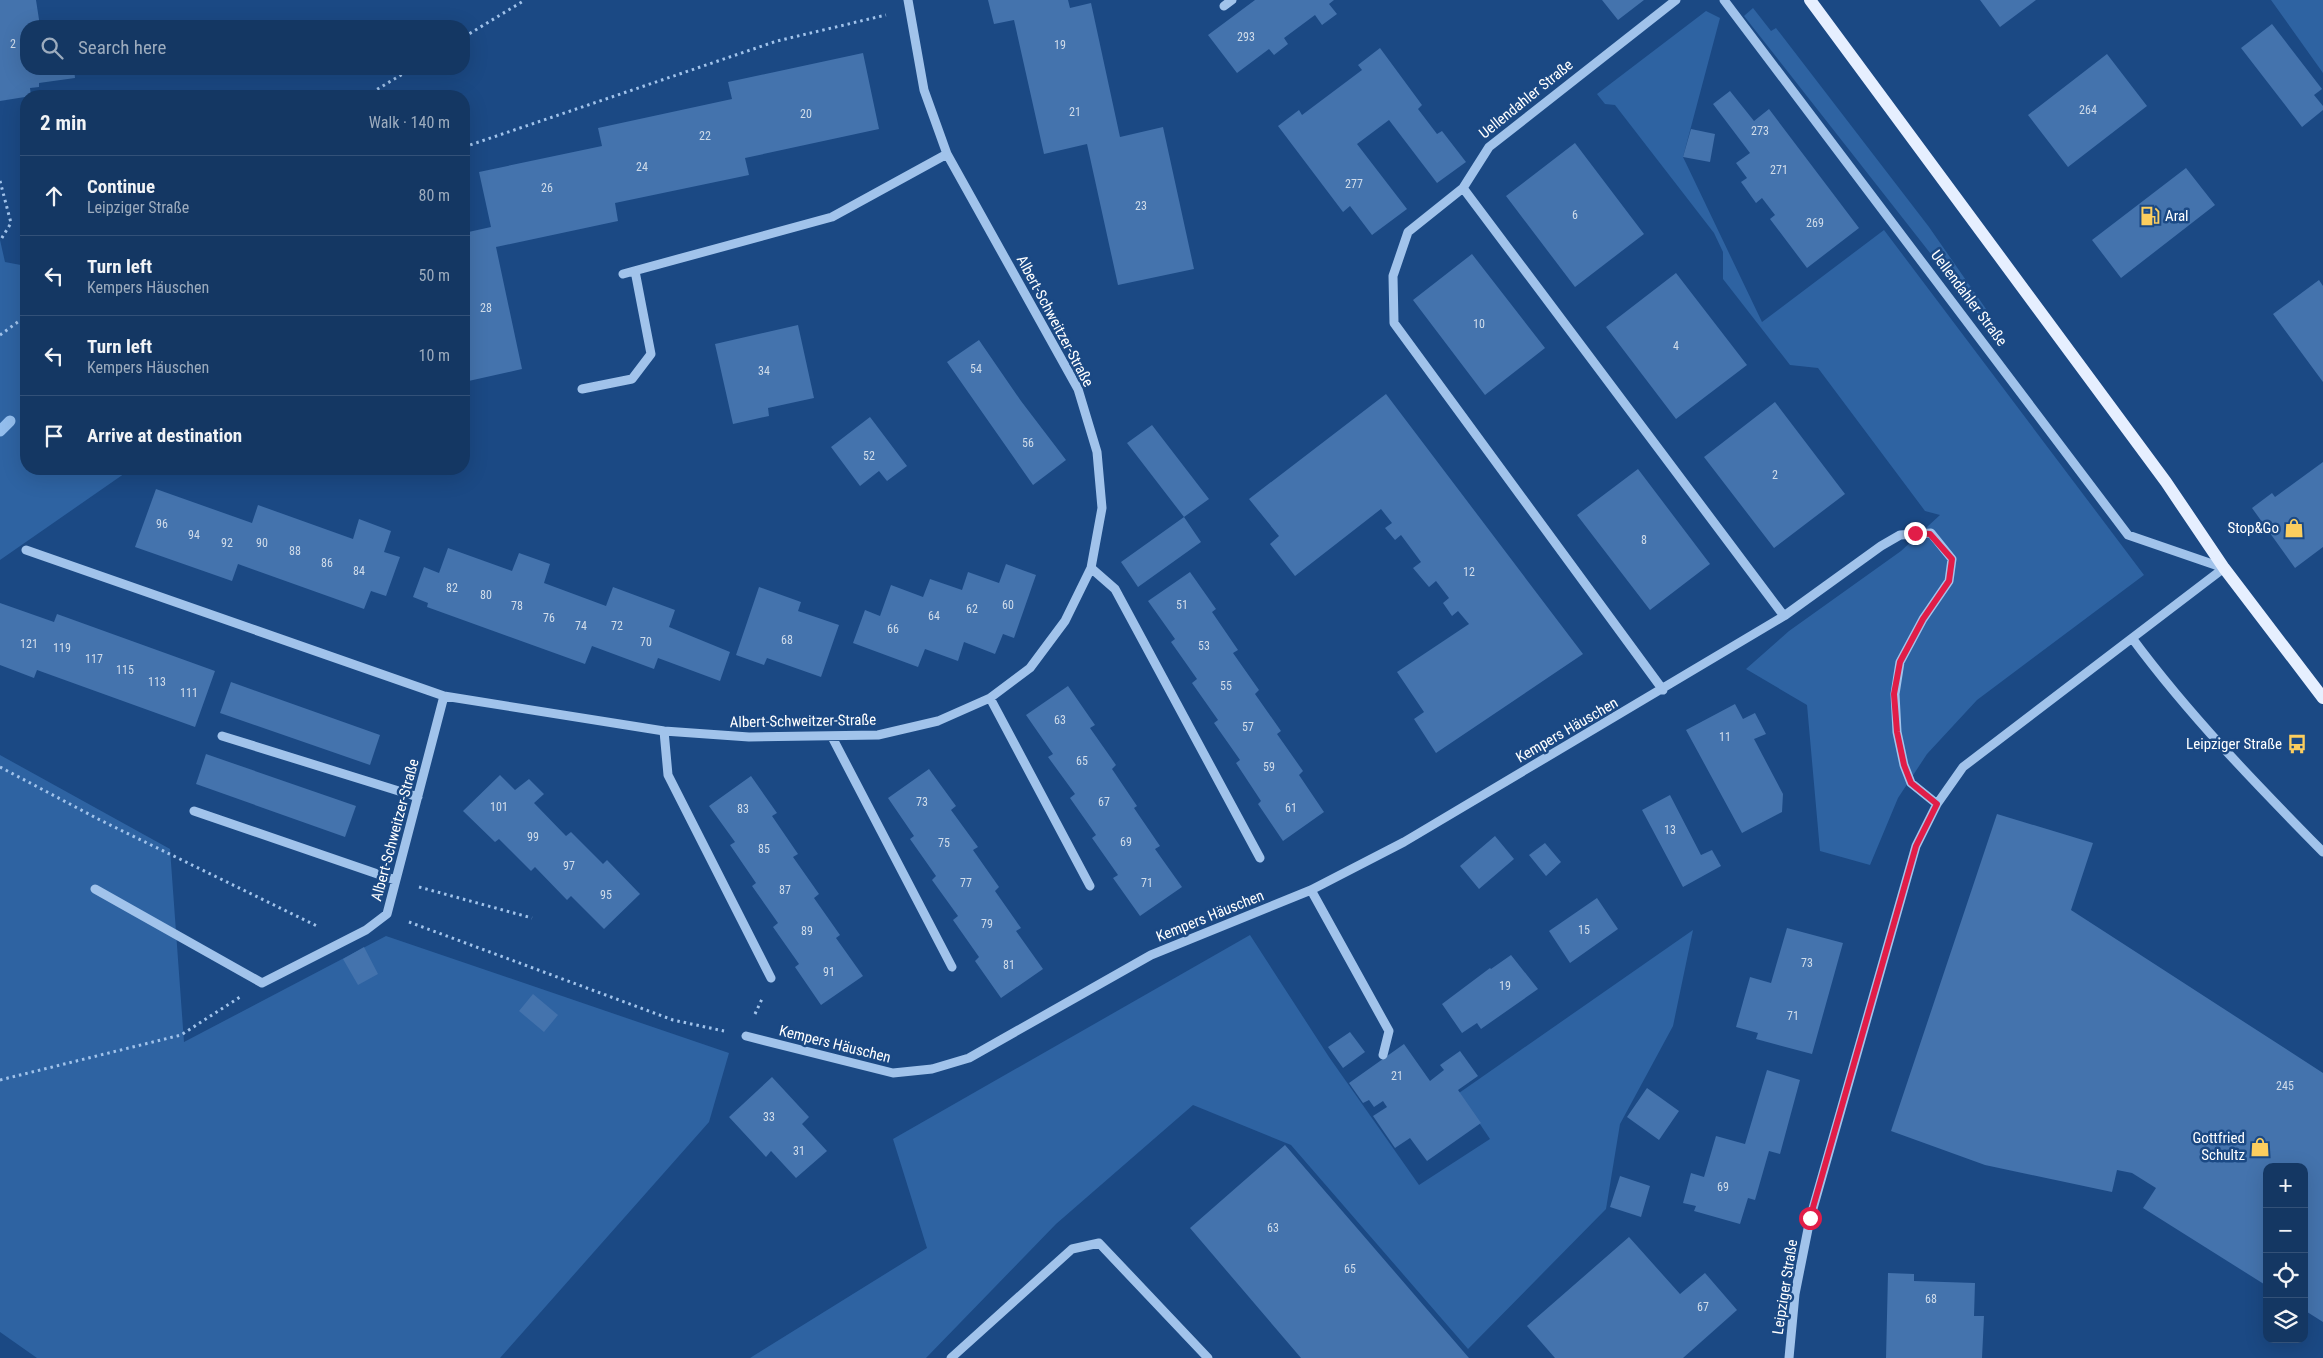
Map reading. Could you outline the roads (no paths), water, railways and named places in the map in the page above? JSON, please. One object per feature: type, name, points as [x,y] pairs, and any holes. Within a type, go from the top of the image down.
[{"type":"main road","points":[[1810,0],[2166,482],[2224,568],[2323,698]]},
{"type":"street","points":[[1224,6],[1232,0]]},
{"type":"street","name":"Uellendahler Straße","points":[[1663,690],[1394,323],[1393,276],[1408,232],[1463,188],[1489,147],[1676,0]]},
{"type":"street","name":"Uellendahler Straße","points":[[1724,0],[2128,535],[2224,568]]},
{"type":"street","name":"Albert-Schweitzer-Straße","points":[[26,550],[444,696],[664,731],[749,738],[878,735],[938,721],[990,698],[1030,668],[1065,621],[1090,568],[1102,508],[1097,452],[1078,389],[947,154],[924,90],[908,5]]},
{"type":"street","points":[[623,274],[832,216],[947,154]]},
{"type":"street","points":[[1463,188],[1784,616]]},
{"type":"street","points":[[582,389],[632,379],[651,354],[635,271]]},
{"type":"street","name":"Kempers Häuschen","points":[[746,1036],[893,1073],[932,1069],[969,1058],[1151,955],[1311,890],[1404,842],[1663,690],[1784,616],[1881,546],[1900,535],[1930,534],[1943,546],[1952,559],[1949,581],[1923,619],[1900,662],[1894,694],[1897,732],[1907,774],[1911,783],[1937,804]]},
{"type":"street","points":[[1090,568],[1114,589],[1260,858]]},
{"type":"street","name":"Leipziger Straße","points":[[1789,1358],[1795,1294],[1810,1218],[1916,846],[1937,804],[1963,767],[2224,568]]},
{"type":"street","points":[[2132,638],[2162,678],[2209,732],[2323,852]]},
{"type":"street","name":"Albert-Schweitzer-Straße","points":[[95,889],[262,983],[344,939],[366,930],[387,914],[444,696]]},
{"type":"street","points":[[990,698],[1090,886]]},
{"type":"street","points":[[664,731],[668,775],[771,978]]},
{"type":"street","points":[[222,736],[418,797]]},
{"type":"street","points":[[832,737],[952,967]]},
{"type":"street","points":[[194,811],[396,880]]},
{"type":"street","points":[[1311,890],[1389,1030],[1383,1056]]},
{"type":"street","points":[[951,1358],[1072,1249],[1099,1243],[1208,1358]]},
{"type":"waterway","points":[[0,431],[10,421]]},
{"type":"place","name":"Aral","points":[[2150,216]]},
{"type":"place","name":"Stop&Go","points":[[2294,528]]},
{"type":"place","name":"Leipziger Straße","points":[[2297,744]]},
{"type":"place","name":"Gottfried Schultz","points":[[2260,1147]]}]
